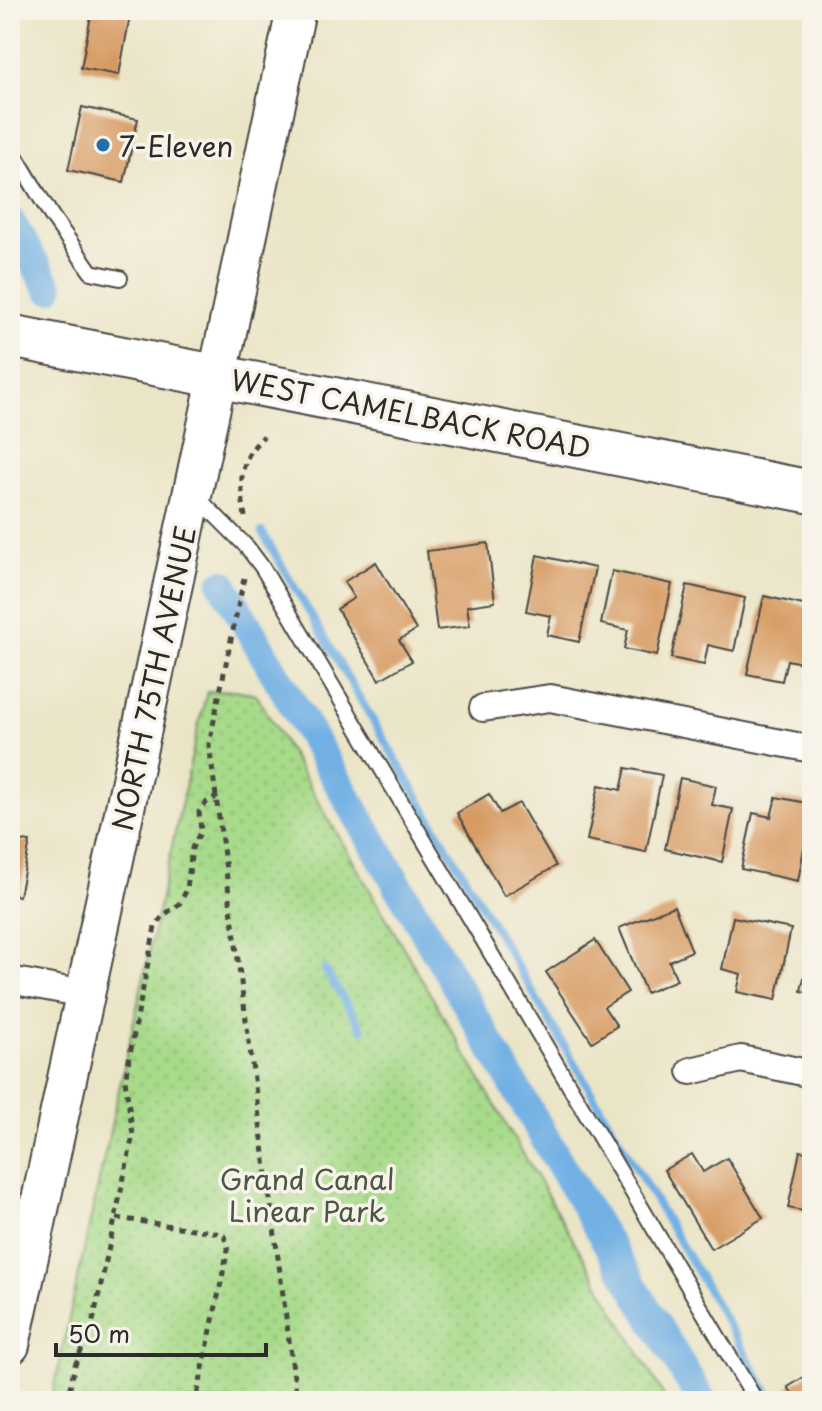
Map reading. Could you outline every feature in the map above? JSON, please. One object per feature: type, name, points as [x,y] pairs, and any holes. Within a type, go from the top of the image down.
[{"type":"main road","name":"NORTH 75TH AVENUE","points":[[10,1345],[296,10]]},
{"type":"main road","name":"WEST CAMELBACK ROAD","points":[[10,336],[812,492]]},
{"type":"street","points":[[483,708],[550,698],[812,749]]},
{"type":"street","points":[[10,980],[84,994]]},
{"type":"street","points":[[691,1071],[741,1059],[812,1074]]},
{"type":"lane","points":[[10,147],[51,215],[91,272],[120,278]]},
{"type":"lane","points":[[193,493],[247,547],[278,594],[756,1401]]},
{"type":"path","points":[[247,547],[241,481],[244,462],[264,436]]},
{"type":"path","points":[[247,565],[209,744],[296,1392]]},
{"type":"path","points":[[67,1401],[75,1365],[92,1326],[133,1135],[125,1080],[155,927],[180,903],[187,889],[192,848],[201,831],[199,812],[207,802],[218,796]]},
{"type":"path","points":[[117,1218],[224,1236],[228,1249],[196,1401]]},
{"type":"path","points":[[278,1401],[296,1392],[306,1392],[321,1401]]},
{"type":"green space","name":"Grand Canal Linear Park","points":[[235,690],[256,694],[667,1401],[51,1401],[207,692]]},
{"type":"building","points":[[92,10],[131,10],[119,75],[81,68]]},
{"type":"building","name":"7-Eleven","points":[[82,107],[138,119],[124,182],[68,170]]},
{"type":"building","points":[[488,543],[495,602],[467,606],[470,626],[437,630],[427,551]]},
{"type":"building","points":[[537,555],[595,568],[579,642],[547,635],[551,616],[526,611]]},
{"type":"building","points":[[376,562],[416,630],[399,640],[412,661],[379,680],[337,609],[354,598],[344,582]]},
{"type":"building","points":[[612,571],[672,584],[657,656],[624,649],[628,630],[601,624]]},
{"type":"building","points":[[687,585],[745,598],[734,651],[708,645],[704,665],[671,658]]},
{"type":"building","points":[[764,596],[812,607],[811,665],[787,660],[782,681],[747,674]]},
{"type":"building","points":[[626,768],[662,775],[646,852],[587,840],[599,785],[621,790]]},
{"type":"building","points":[[680,778],[716,786],[712,805],[733,809],[722,862],[665,849]]},
{"type":"building","points":[[489,794],[500,813],[519,803],[556,866],[504,896],[457,813]]},
{"type":"building","points":[[776,797],[812,804],[798,881],[741,869],[753,813],[771,817]]},
{"type":"building","points":[[10,839],[30,842],[19,896],[10,894]]},
{"type":"building","points":[[674,906],[692,951],[669,961],[677,980],[646,993],[619,928]]},
{"type":"building","points":[[733,917],[791,929],[776,1000],[737,992],[741,974],[722,969]]},
{"type":"building","points":[[595,940],[628,992],[604,1007],[617,1026],[592,1042],[546,972]]},
{"type":"building","points":[[812,947],[812,993],[801,991]]},
{"type":"building","points":[[800,1151],[812,1153],[812,1213],[788,1208]]},
{"type":"building","points":[[692,1154],[703,1172],[727,1158],[763,1218],[711,1249],[664,1170]]},
{"type":"building","points":[[812,1372],[812,1401],[797,1401],[788,1387]]},
{"type":"waterway","points":[[10,221],[49,288]]},
{"type":"waterway","points":[[262,532],[773,1401]]},
{"type":"waterway","points":[[223,584],[561,1166],[702,1401]]},
{"type":"waterway","points":[[325,970],[362,1029]]},
{"type":"place","name":"7-Eleven","points":[[103,145]]}]
